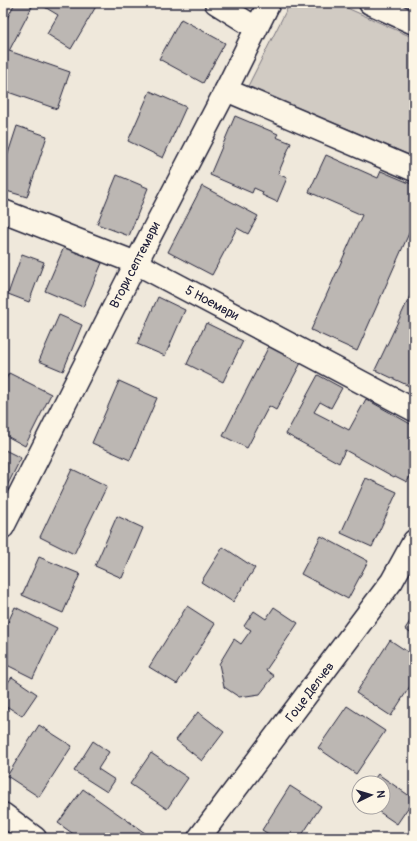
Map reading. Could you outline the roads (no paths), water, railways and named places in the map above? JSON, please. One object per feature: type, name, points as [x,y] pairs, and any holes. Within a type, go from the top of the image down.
[{"type":"street","points":[[216,3],[256,28]]},
{"type":"street","name":"Втори септември","points":[[3,527],[269,3]]},
{"type":"street","points":[[370,3],[414,23]]},
{"type":"street","points":[[226,90],[414,170]]},
{"type":"street","name":"5 Ноември","points":[[3,211],[136,263],[414,410]]},
{"type":"street","name":"Гоце Делчев","points":[[199,838],[392,581],[414,541]]},
{"type":"street","points":[[3,814],[35,838]]}]
